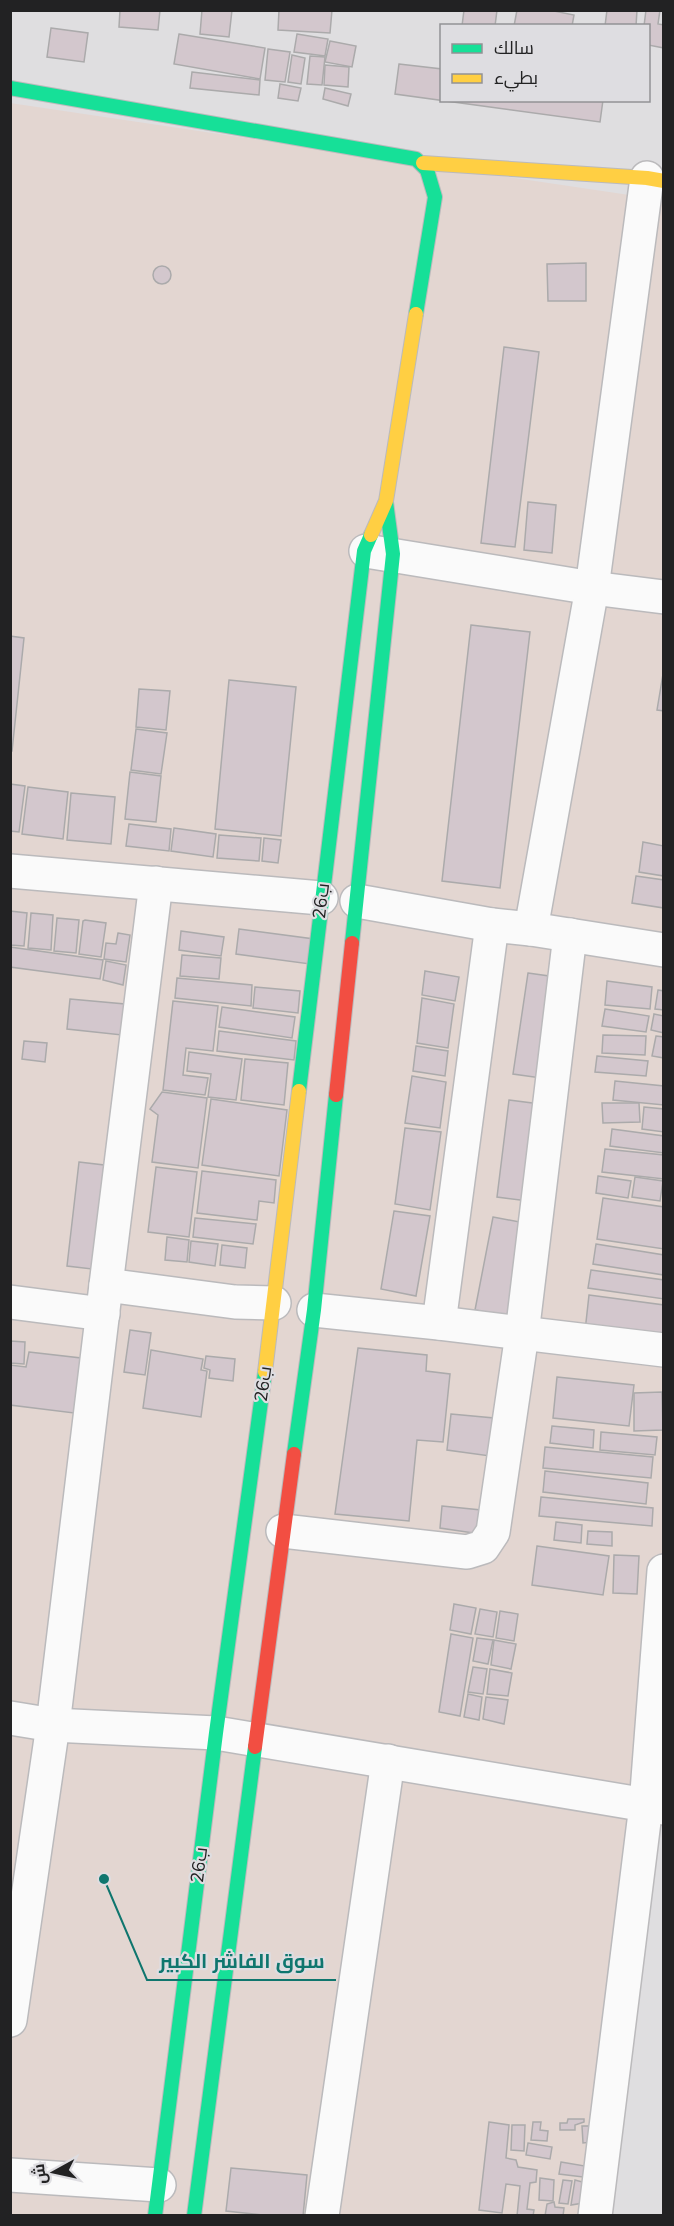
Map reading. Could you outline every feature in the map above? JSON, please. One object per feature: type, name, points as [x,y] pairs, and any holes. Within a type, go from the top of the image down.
[{"type":"main road","points":[[10,88],[405,156],[423,162],[655,179]]},
{"type":"main road","points":[[378,553],[434,211],[434,185],[423,162]]},
{"type":"main road","points":[[378,553],[386,501]]},
{"type":"main road","name":"26ب","points":[[157,2200],[216,1733],[274,1303],[321,898],[342,748],[378,553]]},
{"type":"main road","name":"26ب","points":[[194,2216],[314,1310],[357,901],[378,553]]},
{"type":"street","points":[[531,929],[592,588],[655,179]]},
{"type":"street","points":[[378,553],[592,588],[663,597]]},
{"type":"street","points":[[10,871],[321,898]]},
{"type":"street","points":[[10,2020],[23,1845],[53,1725],[156,883]]},
{"type":"street","points":[[357,901],[492,925],[663,950]]},
{"type":"street","points":[[439,1323],[492,925]]},
{"type":"street","points":[[283,1531],[467,1552],[483,1547],[493,1532],[522,1334],[570,935]]},
{"type":"street","points":[[10,1302],[104,1299],[274,1303]]},
{"type":"street","points":[[314,1310],[663,1350]]},
{"type":"street","points":[[595,2216],[655,1807],[663,1570]]},
{"type":"street","points":[[10,1718],[53,1725],[216,1733],[655,1807]]},
{"type":"street","points":[[322,2216],[388,1761]]},
{"type":"street","points":[[10,2175],[157,2200]]},
{"type":"shaded area","points":[[10,103],[663,200],[664,1688],[596,2215],[11,2215]]},
{"type":"building","points":[[120,10],[160,10],[158,30],[119,27]]},
{"type":"building","points":[[202,10],[232,10],[229,37],[200,34]]},
{"type":"building","points":[[279,10],[332,10],[330,33],[278,30]]},
{"type":"building","points":[[464,10],[497,10],[495,24],[462,24]]},
{"type":"building","points":[[517,10],[549,10],[574,15],[572,24],[514,24]]},
{"type":"building","points":[[607,10],[637,10],[636,24],[605,24]]},
{"type":"building","points":[[646,10],[660,10],[658,24],[664,25],[664,48],[650,45],[650,24],[644,24]]},
{"type":"building","points":[[51,28],[88,33],[84,62],[47,57]]},
{"type":"building","points":[[179,34],[265,48],[260,79],[174,64]]},
{"type":"building","points":[[297,34],[328,39],[325,56],[294,52]]},
{"type":"building","points":[[330,41],[356,46],[352,67],[325,62]]},
{"type":"building","points":[[268,49],[290,52],[285,82],[265,80]]},
{"type":"building","points":[[292,55],[305,58],[301,84],[288,82]]},
{"type":"building","points":[[310,56],[325,57],[322,85],[307,84]]},
{"type":"building","points":[[399,64],[440,69],[440,100],[395,94]]},
{"type":"building","points":[[325,65],[349,67],[348,87],[324,85]]},
{"type":"building","points":[[192,72],[260,80],[259,95],[190,88]]},
{"type":"building","points":[[280,84],[301,88],[298,101],[278,98]]},
{"type":"building","points":[[325,88],[351,94],[348,106],[323,99]]},
{"type":"building","points":[[454,102],[603,102],[600,122]]},
{"type":"building","points":[[586,263],[586,301],[548,301],[547,264]]},
{"type":"building","points":[[162,266],[168,269],[171,275],[168,281],[162,284],[156,281],[153,275],[156,269]]},
{"type":"building","points":[[504,347],[539,352],[515,547],[481,543]]},
{"type":"building","points":[[528,502],[556,505],[552,553],[524,550]]},
{"type":"building","points":[[471,625],[530,632],[500,888],[442,881]]},
{"type":"building","points":[[10,636],[24,638],[12,751],[10,751]]},
{"type":"building","points":[[664,668],[664,711],[657,710]]},
{"type":"building","points":[[229,680],[296,687],[281,836],[215,829]]},
{"type":"building","points":[[139,689],[170,691],[166,730],[136,727]]},
{"type":"building","points":[[136,729],[167,733],[161,774],[131,770]]},
{"type":"building","points":[[130,772],[161,776],[156,822],[125,819]]},
{"type":"building","points":[[10,784],[25,786],[19,832],[10,831]]},
{"type":"building","points":[[28,787],[68,792],[63,839],[22,834]]},
{"type":"building","points":[[71,793],[115,797],[111,844],[67,840]]},
{"type":"building","points":[[129,824],[171,829],[169,851],[126,846]]},
{"type":"building","points":[[174,828],[216,834],[213,857],[171,851]]},
{"type":"building","points":[[219,835],[261,838],[259,861],[217,858]]},
{"type":"building","points":[[264,838],[281,840],[278,863],[262,861]]},
{"type":"building","points":[[643,842],[664,846],[664,876],[639,872]]},
{"type":"building","points":[[636,876],[664,880],[664,908],[632,903]]},
{"type":"building","points":[[10,911],[27,913],[24,946],[10,945]]},
{"type":"building","points":[[31,913],[53,915],[51,950],[28,948]]},
{"type":"building","points":[[57,918],[79,920],[76,953],[54,951]]},
{"type":"building","points":[[85,920],[106,923],[101,957],[79,954]]},
{"type":"building","points":[[239,929],[314,939],[310,964],[236,954]]},
{"type":"building","points":[[181,931],[224,937],[221,956],[179,950]]},
{"type":"building","points":[[118,933],[130,935],[126,962],[104,959],[106,943],[116,944]]},
{"type":"building","points":[[10,947],[103,960],[100,979],[10,967]]},
{"type":"building","points":[[182,955],[221,958],[219,979],[180,976]]},
{"type":"building","points":[[106,961],[126,965],[123,985],[103,980]]},
{"type":"building","points":[[425,971],[459,977],[455,1001],[422,995]]},
{"type":"building","points":[[528,973],[556,977],[541,1078],[513,1074]]},
{"type":"building","points":[[177,978],[252,985],[251,1006],[175,998]]},
{"type":"building","points":[[607,981],[652,987],[650,1009],[605,1005]]},
{"type":"building","points":[[255,987],[300,991],[298,1013],[253,1008]]},
{"type":"building","points":[[658,990],[664,991],[664,1010],[655,1009]]},
{"type":"building","points":[[422,998],[454,1004],[448,1048],[417,1043]]},
{"type":"building","points":[[70,999],[125,1004],[122,1035],[67,1029]]},
{"type":"building","points":[[173,1001],[218,1006],[213,1051],[186,1048],[183,1075],[208,1078],[205,1095],[163,1090]]},
{"type":"building","points":[[222,1007],[295,1017],[292,1038],[219,1027]]},
{"type":"building","points":[[605,1009],[649,1016],[646,1032],[602,1026]]},
{"type":"building","points":[[654,1014],[664,1016],[664,1033],[651,1030]]},
{"type":"building","points":[[219,1031],[296,1041],[294,1060],[217,1051]]},
{"type":"building","points":[[603,1035],[646,1036],[645,1055],[602,1053]]},
{"type":"building","points":[[656,1036],[664,1037],[664,1058],[652,1056]]},
{"type":"building","points":[[24,1041],[47,1043],[45,1062],[22,1059]]},
{"type":"building","points":[[416,1046],[448,1051],[445,1076],[413,1071]]},
{"type":"building","points":[[189,1052],[242,1059],[236,1100],[208,1097],[211,1074],[187,1071]]},
{"type":"building","points":[[597,1056],[648,1061],[646,1076],[595,1072]]},
{"type":"building","points":[[245,1059],[288,1063],[284,1105],[241,1100]]},
{"type":"building","points":[[412,1076],[446,1082],[440,1128],[405,1123]]},
{"type":"building","points":[[615,1081],[664,1086],[664,1105],[613,1100]]},
{"type":"building","points":[[162,1092],[207,1098],[198,1168],[152,1162],[158,1115],[150,1109]]},
{"type":"building","points":[[211,1099],[287,1110],[279,1176],[202,1165]]},
{"type":"building","points":[[509,1100],[540,1104],[528,1201],[497,1197]]},
{"type":"building","points":[[602,1103],[639,1103],[640,1122],[603,1123]]},
{"type":"building","points":[[644,1107],[664,1109],[664,1132],[642,1129]]},
{"type":"building","points":[[405,1128],[441,1132],[430,1210],[395,1204]]},
{"type":"building","points":[[612,1129],[664,1136],[664,1153],[610,1146]]},
{"type":"building","points":[[605,1149],[664,1155],[664,1179],[602,1172]]},
{"type":"building","points":[[79,1162],[104,1165],[92,1269],[67,1266]]},
{"type":"building","points":[[156,1167],[197,1172],[189,1237],[148,1232]]},
{"type":"building","points":[[202,1171],[276,1180],[274,1203],[259,1201],[257,1220],[197,1213]]},
{"type":"building","points":[[598,1176],[631,1181],[628,1198],[596,1193]]},
{"type":"building","points":[[635,1177],[663,1181],[660,1201],[632,1197]]},
{"type":"building","points":[[603,1198],[664,1207],[664,1249],[597,1239]]},
{"type":"building","points":[[394,1211],[430,1216],[416,1296],[381,1289]]},
{"type":"building","points":[[493,1217],[525,1223],[507,1316],[475,1310]]},
{"type":"building","points":[[195,1218],[256,1224],[253,1244],[193,1237]]},
{"type":"building","points":[[167,1237],[189,1240],[187,1262],[165,1260]]},
{"type":"building","points":[[191,1241],[218,1244],[215,1266],[189,1262]]},
{"type":"building","points":[[596,1244],[664,1255],[664,1275],[593,1264]]},
{"type":"building","points":[[222,1245],[247,1248],[245,1268],[220,1265]]},
{"type":"building","points":[[591,1270],[664,1280],[664,1299],[588,1288]]},
{"type":"building","points":[[589,1295],[664,1305],[664,1341],[585,1331]]},
{"type":"building","points":[[130,1330],[151,1333],[145,1375],[124,1372]]},
{"type":"building","points":[[10,1341],[25,1342],[24,1364],[10,1363]]},
{"type":"building","points":[[358,1348],[427,1355],[426,1371],[450,1374],[443,1442],[417,1440],[409,1521],[335,1514]]},
{"type":"building","points":[[151,1350],[203,1359],[201,1370],[207,1371],[201,1417],[143,1408]]},
{"type":"building","points":[[29,1352],[81,1358],[74,1413],[10,1405],[10,1365],[26,1367]]},
{"type":"building","points":[[206,1356],[235,1359],[233,1381],[209,1378],[210,1370],[204,1368]]},
{"type":"building","points":[[557,1377],[634,1385],[629,1426],[553,1418]]},
{"type":"building","points":[[662,1392],[663,1430],[634,1431],[634,1393]]},
{"type":"building","points":[[451,1414],[494,1418],[490,1456],[447,1450]]},
{"type":"building","points":[[552,1426],[594,1430],[593,1448],[550,1443]]},
{"type":"building","points":[[601,1432],[657,1437],[655,1455],[600,1450]]},
{"type":"building","points":[[545,1447],[653,1457],[651,1478],[543,1468]]},
{"type":"building","points":[[545,1471],[648,1483],[646,1504],[543,1492]]},
{"type":"building","points":[[541,1497],[653,1508],[652,1526],[539,1516]]},
{"type":"building","points":[[442,1506],[481,1510],[480,1534],[440,1528]]},
{"type":"building","points":[[556,1522],[582,1525],[581,1543],[554,1540]]},
{"type":"building","points":[[588,1531],[612,1532],[612,1546],[587,1544]]},
{"type":"building","points":[[537,1546],[609,1556],[603,1595],[532,1585]]},
{"type":"building","points":[[614,1555],[639,1556],[637,1594],[613,1593]]},
{"type":"building","points":[[454,1604],[476,1608],[471,1634],[450,1630]]},
{"type":"building","points":[[480,1609],[497,1612],[493,1637],[475,1634]]},
{"type":"building","points":[[500,1611],[518,1614],[514,1641],[496,1638]]},
{"type":"building","points":[[451,1634],[473,1638],[460,1716],[439,1712]]},
{"type":"building","points":[[477,1638],[493,1640],[488,1664],[473,1661]]},
{"type":"building","points":[[494,1640],[516,1644],[511,1669],[491,1665]]},
{"type":"building","points":[[473,1667],[487,1669],[483,1694],[468,1692]]},
{"type":"building","points":[[490,1669],[512,1673],[508,1696],[487,1694]]},
{"type":"building","points":[[468,1694],[482,1697],[479,1720],[464,1717]]},
{"type":"building","points":[[486,1697],[508,1700],[504,1724],[483,1719]]},
{"type":"building","points":[[568,2119],[584,2119],[584,2122],[575,2125],[575,2130],[560,2130],[560,2123],[567,2123]]},
{"type":"building","points":[[489,2122],[509,2125],[506,2158],[516,2160],[518,2167],[537,2170],[536,2182],[530,2183],[527,2209],[534,2210],[533,2216],[517,2216],[520,2186],[506,2184],[502,2213],[479,2210]]},
{"type":"building","points":[[533,2122],[541,2122],[540,2130],[548,2131],[547,2141],[531,2140]]},
{"type":"building","points":[[512,2125],[525,2125],[524,2151],[511,2150]]},
{"type":"building","points":[[582,2126],[593,2126],[592,2142],[583,2143]]},
{"type":"building","points":[[528,2143],[552,2147],[550,2159],[526,2155]]},
{"type":"building","points":[[561,2162],[585,2166],[583,2177],[559,2174]]},
{"type":"building","points":[[231,2168],[307,2175],[303,2216],[271,2216],[226,2211]]},
{"type":"building","points":[[540,2178],[554,2180],[553,2201],[539,2200]]},
{"type":"building","points":[[563,2180],[572,2181],[568,2204],[559,2203]]},
{"type":"building","points":[[575,2180],[586,2183],[583,2203],[571,2205]]},
{"type":"building","points":[[554,2202],[555,2207],[564,2208],[563,2216],[545,2216],[547,2204]]},
{"type":"traffic: fast","points":[[10,88],[416,159],[427,170],[435,197],[416,314]]},
{"type":"traffic: fast","points":[[352,943],[393,554],[386,502]]},
{"type":"traffic: fast","points":[[299,1091],[364,551],[371,535]]},
{"type":"traffic: fast","points":[[294,1454],[314,1310],[336,1095]]},
{"type":"traffic: fast","points":[[155,2216],[216,1733],[265,1372]]},
{"type":"traffic: fast","points":[[194,2216],[255,1747]]},
{"type":"traffic: slow","points":[[423,163],[664,181]]},
{"type":"traffic: slow","points":[[371,535],[386,501],[416,314]]},
{"type":"traffic: slow","points":[[265,1372],[299,1091]]},
{"type":"traffic: jam","points":[[336,1095],[352,943]]},
{"type":"traffic: jam","points":[[255,1747],[294,1454]]},
{"type":"place","name":"سوق الفاشر الكبير","points":[[104,1879]]}]
